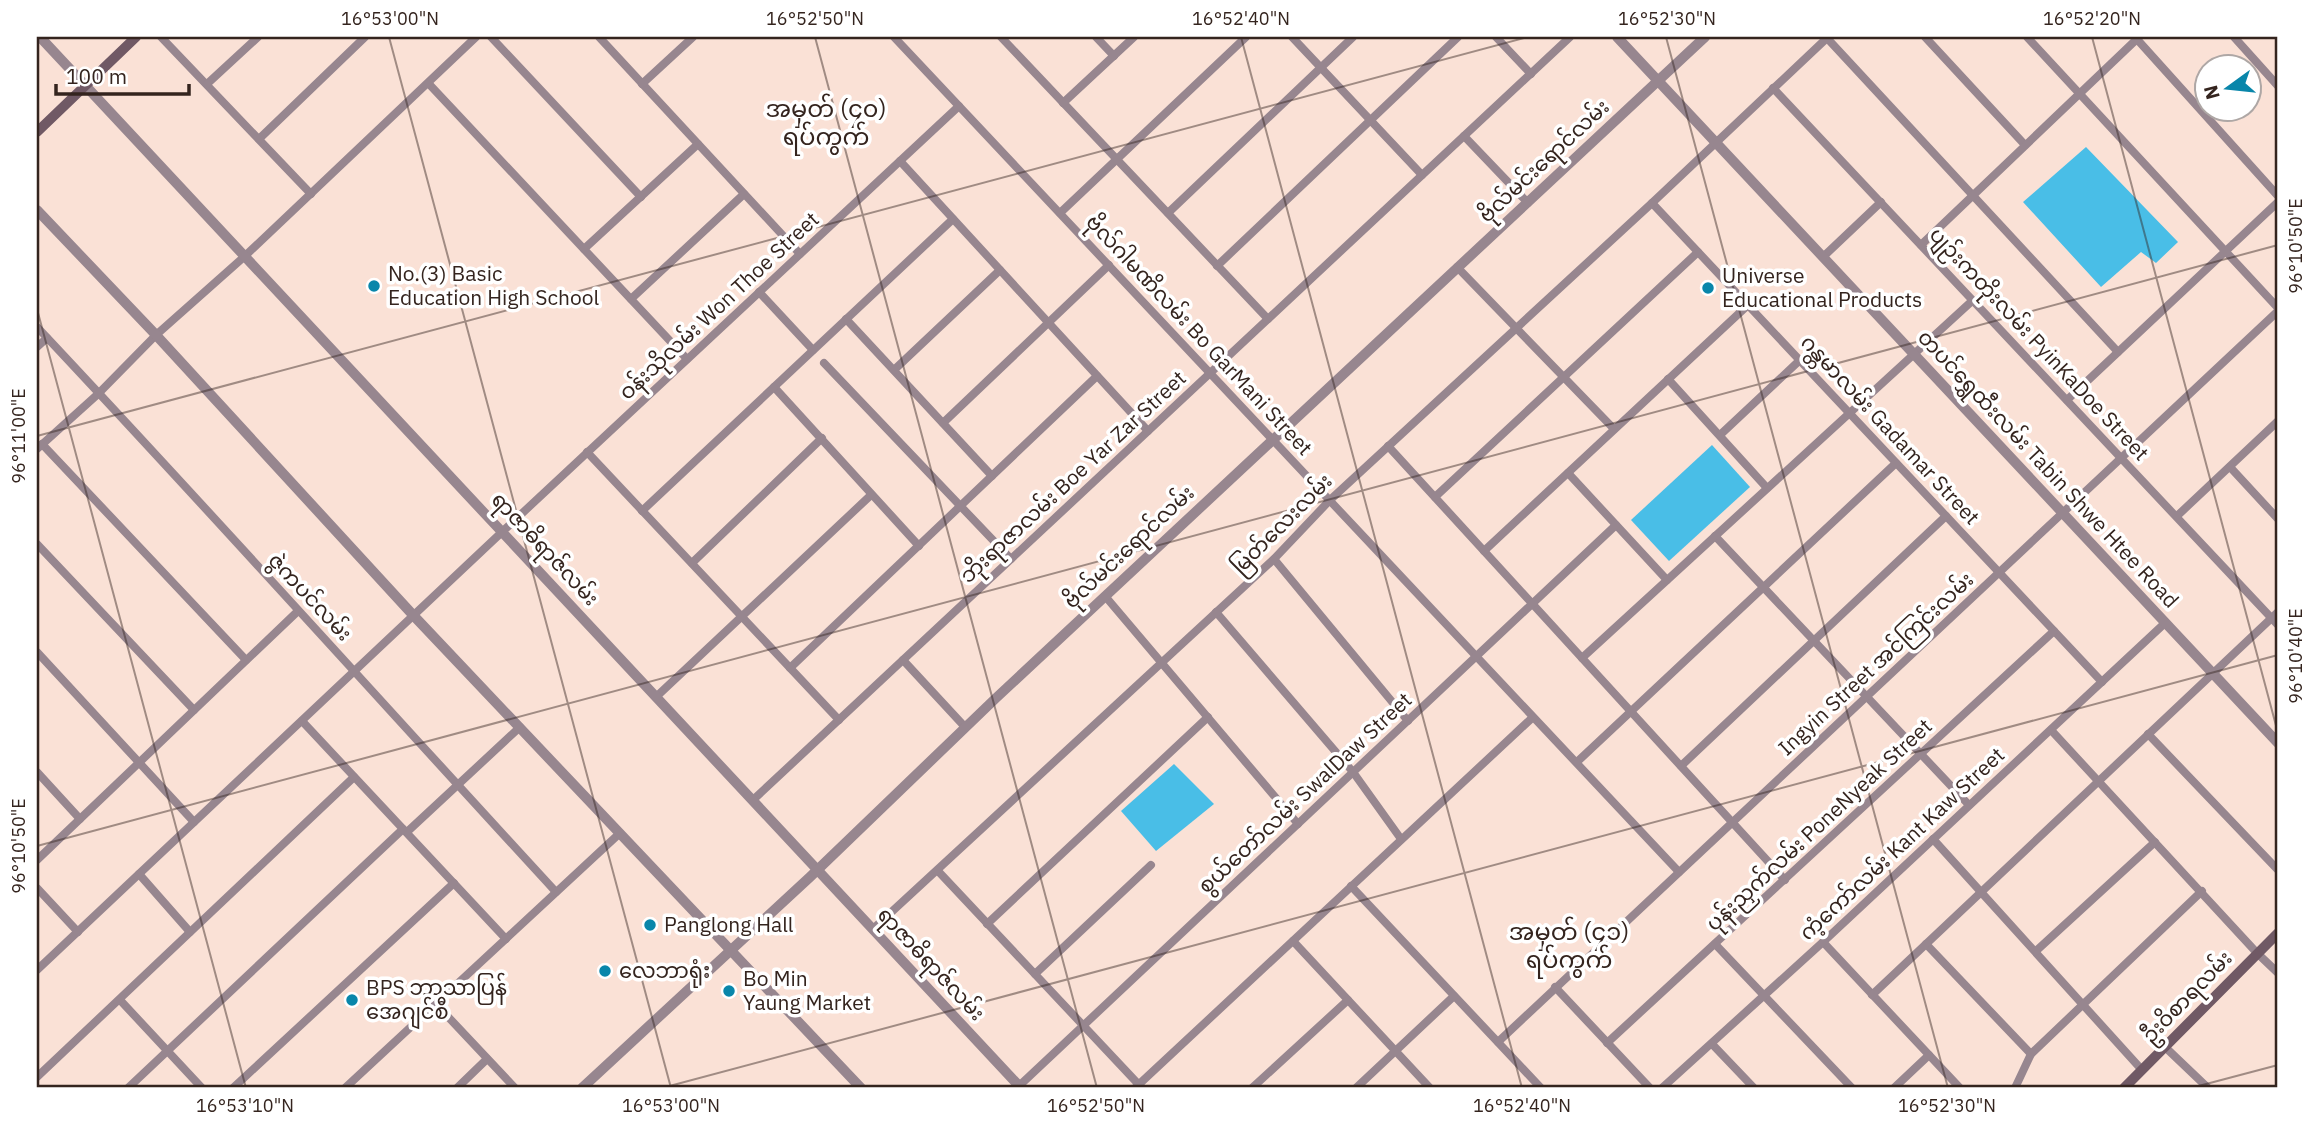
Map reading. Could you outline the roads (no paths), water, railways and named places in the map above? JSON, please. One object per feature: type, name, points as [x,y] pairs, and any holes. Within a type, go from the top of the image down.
[{"type":"main road","points":[[37,132],[136,37]]},
{"type":"main road","name":"ဦးဝိစာရလမ်း","points":[[2124,1088],[2278,933]]},
{"type":"street","name":"ရာဇာဓိရာဇ်လမ်း","points":[[40,37],[753,800],[810,877],[873,929],[1020,1087]]},
{"type":"street","points":[[161,37],[311,194]]},
{"type":"street","points":[[206,84],[258,37]]},
{"type":"street","points":[[259,139],[365,37]]},
{"type":"street","points":[[246,660],[39,446],[98,394],[156,335],[311,194],[476,37]]},
{"type":"street","points":[[491,37],[641,197]]},
{"type":"street","points":[[599,37],[800,254]]},
{"type":"street","points":[[642,84],[693,37]]},
{"type":"street","name":"ဗိုလ်ဂါမဏိလမ်း Bo GarMani Street","points":[[894,37],[1679,872]]},
{"type":"street","points":[[1001,37],[1268,319]]},
{"type":"street","points":[[1096,37],[1114,56]]},
{"type":"street","points":[[1063,103],[1134,37]]},
{"type":"street","points":[[1060,213],[1246,37]]},
{"type":"street","points":[[1292,37],[1422,175]]},
{"type":"street","points":[[1168,213],[1353,37]]},
{"type":"street","points":[[1217,266],[1458,37]]},
{"type":"street","points":[[1496,37],[1531,74]]},
{"type":"street","name":"ဘိုးရာဇာလမ်း Boe Yar Zar Street","points":[[753,800],[1570,37]]},
{"type":"street","name":"တပင်ရွှေထီးလမ်း Tabin Shwe Htee Road","points":[[1617,37],[2278,743]]},
{"type":"street","name":"ဗိုလ်မင်းရောင်လမ်း","points":[[582,1088],[1705,37]]},
{"type":"street","points":[[1827,37],[2119,352]]},
{"type":"street","name":"မြတ်လေးလမ်း","points":[[873,929],[1274,559],[1330,500],[1652,203],[1827,37]]},
{"type":"street","points":[[1925,37],[2025,145]]},
{"type":"street","points":[[2027,37],[2278,309]]},
{"type":"street","points":[[1921,245],[2137,37],[2278,196]]},
{"type":"street","points":[[2234,37],[2278,86]]},
{"type":"street","points":[[429,84],[687,359]]},
{"type":"street","name":"ပျဉ်းကတိုးလမ်း PyinKaDoe Street","points":[[1773,88],[2276,619]]},
{"type":"street","name":"ဝန်းသိုလမ်း Won Thoe Street","points":[[37,970],[959,106]]},
{"type":"street","points":[[1464,136],[1528,203]]},
{"type":"street","points":[[584,249],[698,144]]},
{"type":"street","points":[[900,161],[1148,431]]},
{"type":"street","points":[[631,299],[744,194]]},
{"type":"street","points":[[1823,257],[1881,202]]},
{"type":"street","points":[[2067,400],[2278,202]]},
{"type":"street","name":"ဂန္တမာလမ်း Gadamar Street","points":[[1652,203],[2102,682]]},
{"type":"street","points":[[37,209],[413,615],[620,833],[735,946],[861,1088]]},
{"type":"street","points":[[642,511],[953,219]]},
{"type":"street","points":[[1435,497],[1698,252]]},
{"type":"street","points":[[943,424],[1109,265]]},
{"type":"street","points":[[1457,267],[1614,429]]},
{"type":"street","points":[[894,370],[1000,270]]},
{"type":"street","points":[[759,292],[813,350]]},
{"type":"street","points":[[1582,658],[1972,301]]},
{"type":"street","points":[[1484,551],[1748,304]]},
{"type":"street","name":"Ingyin Street အင်ကြင်းလမ်း","points":[[1498,1042],[2278,309]]},
{"type":"street","points":[[846,319],[992,476]]},
{"type":"street","name":"ဇွဲကပင်လမ်း","points":[[37,327],[298,611],[356,670],[556,892]]},
{"type":"street","points":[[37,347],[47,338]]},
{"type":"street","points":[[1720,436],[1800,360]]},
{"type":"street","points":[[824,363],[1011,559]]},
{"type":"street","points":[[790,668],[1097,376]]},
{"type":"street","points":[[1668,379],[1767,488]]},
{"type":"street","points":[[774,387],[919,546]]},
{"type":"street","points":[[2176,516],[2278,421]]},
{"type":"street","points":[[692,563],[822,438]]},
{"type":"street","points":[[1388,446],[1785,880]]},
{"type":"street","points":[[587,452],[839,720]]},
{"type":"street","points":[[1577,762],[1896,463]]},
{"type":"street","points":[[2230,467],[2278,519]]},
{"type":"street","points":[[1568,473],[1667,580]]},
{"type":"street","points":[[656,697],[872,495]]},
{"type":"street","points":[[1681,766],[1946,516]]},
{"type":"street","name":"စွယ်တော်လမ်း SwalDaw Street","points":[[1020,1087],[1616,526]]},
{"type":"street","points":[[1715,536],[1969,805]]},
{"type":"street","points":[[37,544],[194,710]]},
{"type":"street","points":[[1274,559],[1408,721]]},
{"type":"street","points":[[1105,596],[1298,824]]},
{"type":"street","points":[[37,860],[298,611]]},
{"type":"street","points":[[1216,612],[1353,772],[1401,839]]},
{"type":"street","points":[[1872,995],[2213,673],[2276,619]]},
{"type":"street","name":"ကံ့ကော်လမ်း Kant Kaw Street","points":[[1662,1088],[2165,623]]},
{"type":"street","name":"ပုန်းညှက်လမ်း PoneNyeak Street","points":[[1607,1043],[2054,631]]},
{"type":"street","points":[[37,652],[194,822]]},
{"type":"street","points":[[903,660],[965,727]]},
{"type":"street","points":[[987,924],[1208,717]]},
{"type":"street","points":[[938,871],[1139,1087],[1532,718]]},
{"type":"street","points":[[302,721],[506,939]]},
{"type":"street","points":[[128,1088],[520,727]]},
{"type":"street","points":[[2051,730],[2278,973]]},
{"type":"street","points":[[2148,734],[2278,870]]},
{"type":"street","points":[[37,772],[80,819]]},
{"type":"street","points":[[37,1077],[354,777]]},
{"type":"street","points":[[345,1088],[620,833]]},
{"type":"street","points":[[1933,839],[2142,1070]]},
{"type":"street","points":[[2036,951],[2155,842]]},
{"type":"street","points":[[1035,974],[1151,864]]},
{"type":"street","points":[[139,874],[190,932]]},
{"type":"street","points":[[233,1088],[454,883]]},
{"type":"street","points":[[1351,886],[1541,1088]]},
{"type":"street","points":[[37,888],[78,932]]},
{"type":"street","points":[[2015,1088],[2031,1054],[2202,891]]},
{"type":"street","points":[[1293,941],[1430,1088]]},
{"type":"street","points":[[1823,942],[1960,1088]]},
{"type":"street","points":[[1715,944],[1852,1088]]},
{"type":"street","points":[[1926,944],[2031,1054]]},
{"type":"street","points":[[1555,987],[1650,1088]]},
{"type":"street","points":[[1356,1088],[1454,996]]},
{"type":"street","points":[[120,1000],[202,1088]]},
{"type":"street","points":[[1252,1088],[1348,1000]]},
{"type":"street","points":[[436,1004],[515,1088]]},
{"type":"street","points":[[1712,1044],[1754,1088]]},
{"type":"street","points":[[2165,1047],[2208,1088]]},
{"type":"street","points":[[1894,1088],[1928,1055]]},
{"type":"street","points":[[457,1088],[487,1059]]},
{"type":"water","points":[[2086,147],[2178,242],[2156,263],[2141,252],[2101,287],[2023,202]]},
{"type":"water","points":[[1712,445],[1750,487],[1669,561],[1631,520]]},
{"type":"water","points":[[1174,764],[1214,804],[1156,851],[1121,811]]},
{"type":"place","name":"No.(3) Basic Education High School","points":[[374,286]]},
{"type":"place","name":"Universe Educational Products","points":[[1708,288]]},
{"type":"place","name":"Panglong Hall","points":[[650,925]]},
{"type":"place","name":"လေဘာရုံး","points":[[605,971]]},
{"type":"place","name":"Bo Min Yaung Market","points":[[729,991]]},
{"type":"place","name":"BPS ဘာသာပြန် အေဂျင်စီ","points":[[352,1000]]},
{"type":"district","name":"အမှတ် (၄၀) ရပ်ကွက်","points":[[826,123]]},
{"type":"district","name":"အမှတ် (၄၁) ရပ်ကွက်","points":[[1569,946]]}]
